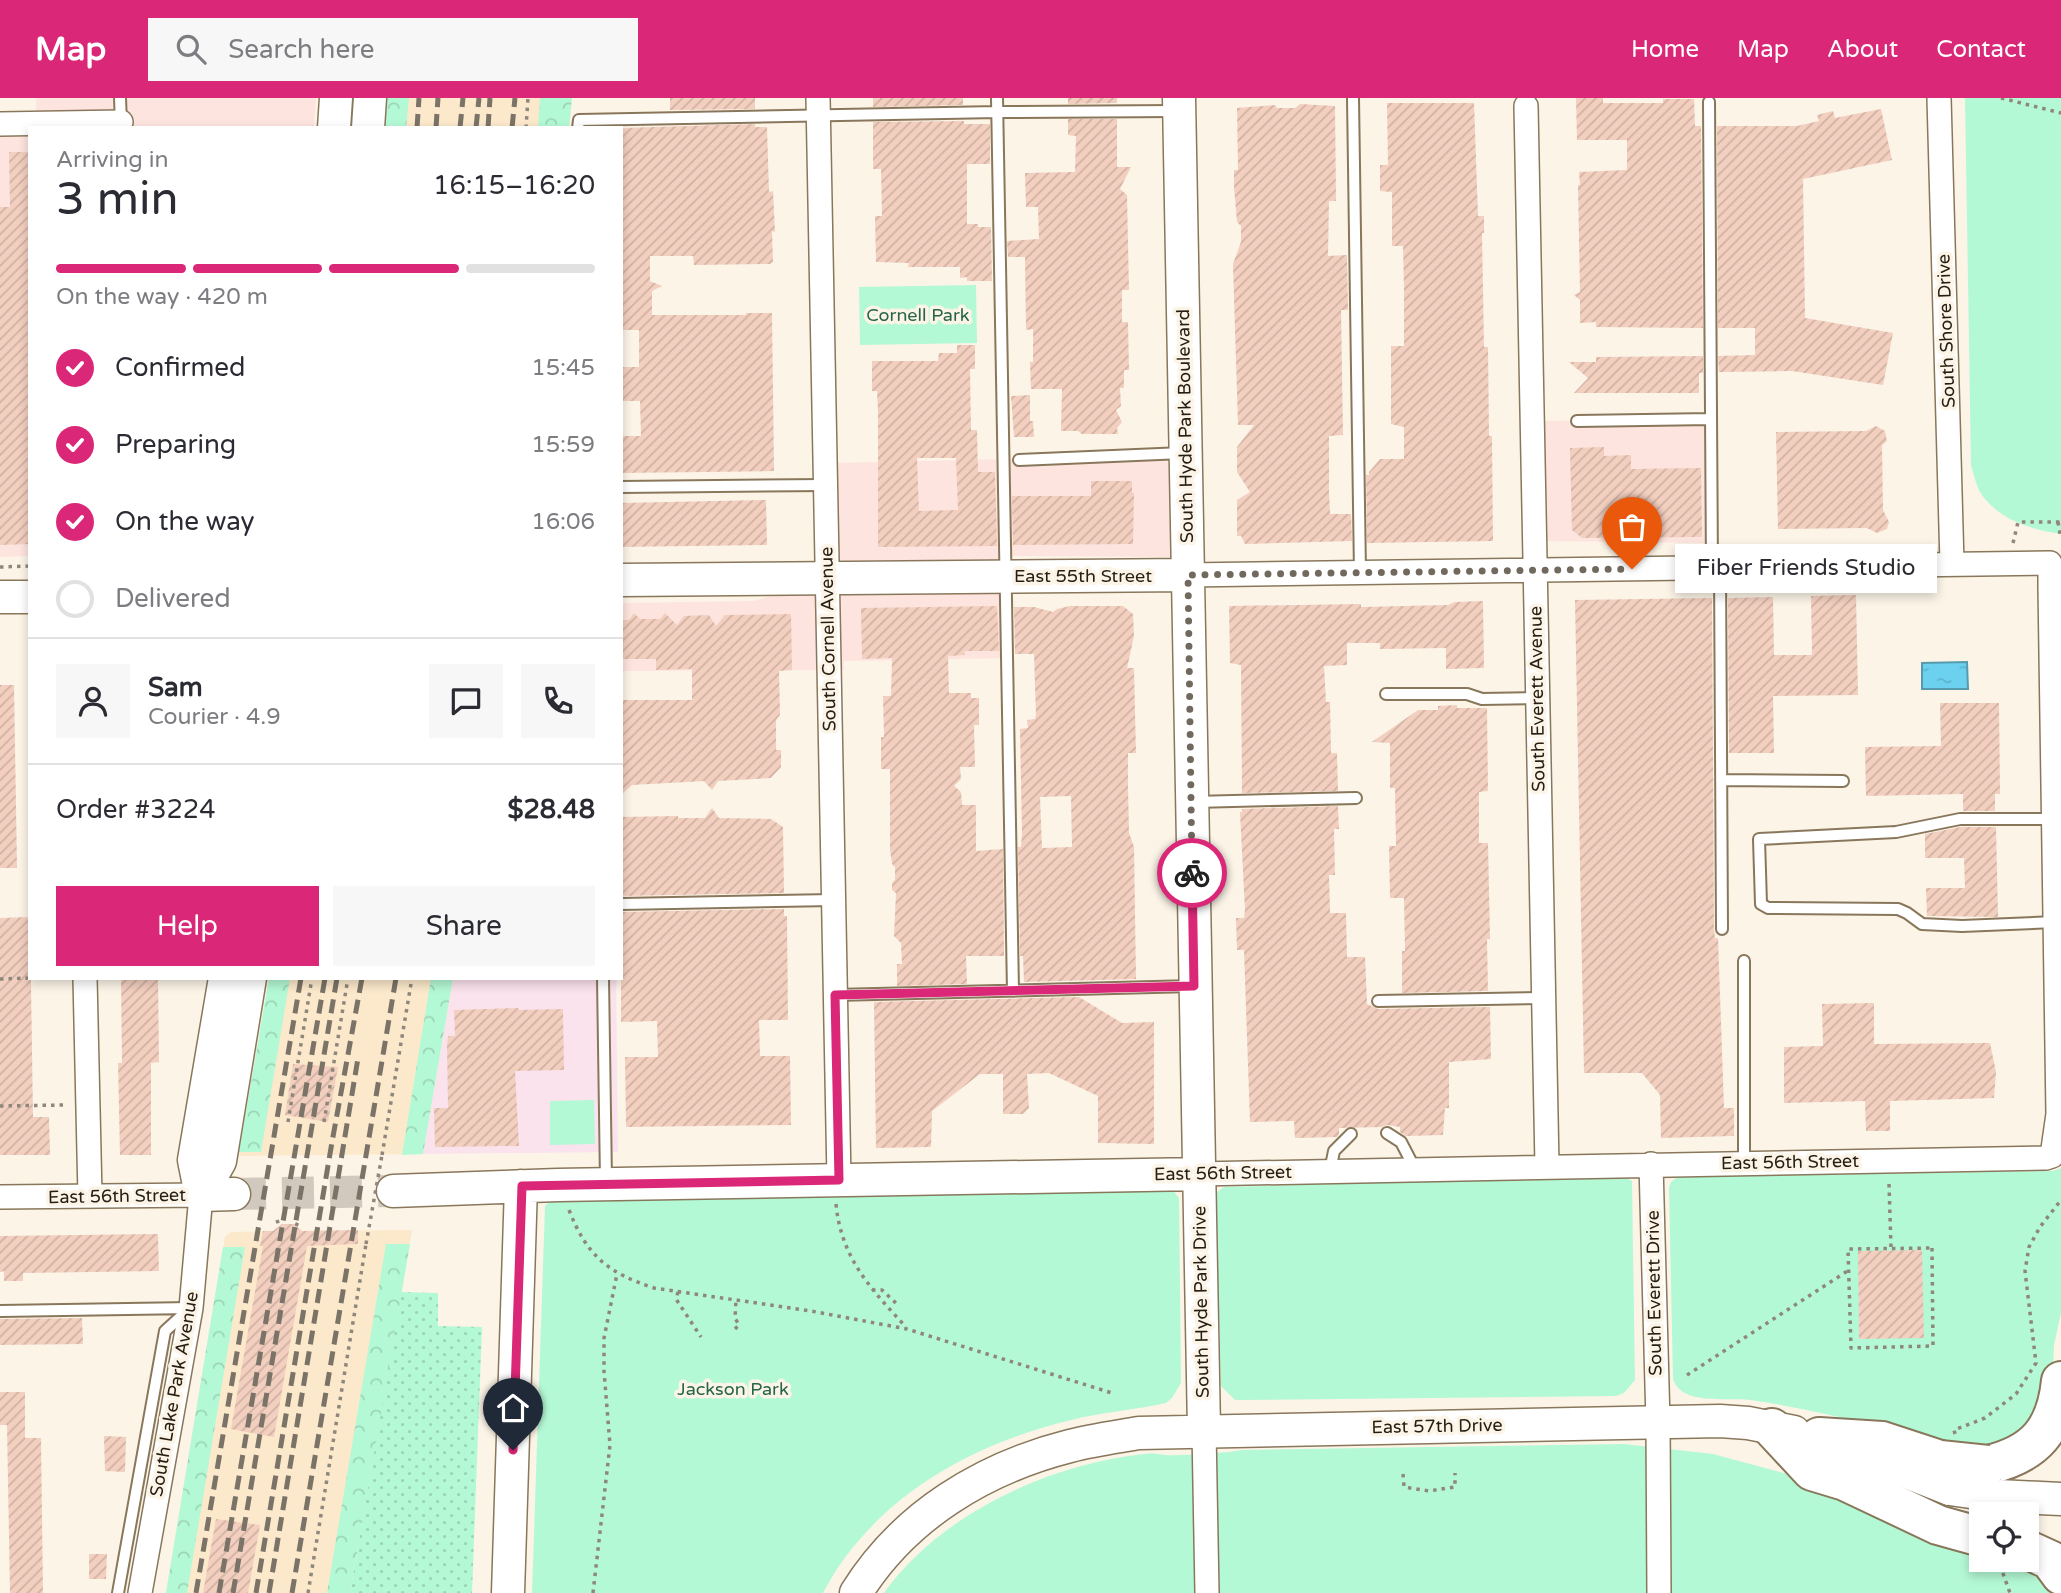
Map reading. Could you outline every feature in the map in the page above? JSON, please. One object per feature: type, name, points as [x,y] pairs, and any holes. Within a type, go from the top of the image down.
[{"type":"highway","points":[[1819,1437],[1882,1441],[1948,1460],[1993,1480],[2040,1439],[2055,1416],[2061,1386]]},
{"type":"highway","points":[[1772,1428],[1812,1471],[1845,1481],[1938,1525],[1969,1535]]},
{"type":"highway","points":[[2039,1555],[2050,1560],[2061,1575]]},
{"type":"main road","points":[[334,126],[336,98]]},
{"type":"main road","points":[[368,126],[370,98]]},
{"type":"main road","name":"South Hyde Park Boulevard","points":[[1179,104],[1198,1174]]},
{"type":"main road","name":"East 55th Street","points":[[623,580],[1188,575]]},
{"type":"main road","points":[[0,576],[28,576]]},
{"type":"main road","points":[[0,597],[28,597]]},
{"type":"main road","name":"South Lake Park Avenue","points":[[201,1195],[194,1160],[225,980]]},
{"type":"main road","name":"South Lake Park Avenue","points":[[201,1195],[220,1161],[250,980]]},
{"type":"main road","name":"East 56th Street","points":[[393,1191],[606,1184],[838,1192],[1198,1174]]},
{"type":"main road","name":"South Hyde Park Drive","points":[[1198,1174],[1204,1430]]},
{"type":"main road","points":[[508,1593],[522,1186]]},
{"type":"main road","name":"East 56th Street","points":[[201,1195],[234,1194]]},
{"type":"main road","name":"East 57th Drive","points":[[856,1593],[887,1550],[923,1517],[960,1489],[1002,1468],[1070,1446],[1139,1433],[1720,1421],[1819,1437]]},
{"type":"main road","points":[[1993,1480],[2061,1499]]},
{"type":"street","name":"South Shore Drive","points":[[1938,98],[1952,564]]},
{"type":"street","name":"South Everett Avenue","points":[[1526,106],[1547,1166]]},
{"type":"street","name":"South Cornell Avenue","points":[[818,107],[838,1192]]},
{"type":"street","points":[[0,124],[121,125]]},
{"type":"street","points":[[2055,563],[2055,922]]},
{"type":"street","name":"East 55th Street","points":[[1188,575],[2055,563]]},
{"type":"street","name":"East 56th Street","points":[[1198,1174],[2046,1158],[2052,1156],[2058,1114],[2055,922]]},
{"type":"street","points":[[85,980],[90,1196]]},
{"type":"street","name":"South Everett Drive","points":[[1651,1164],[1658,1422],[1659,1593]]},
{"type":"street","name":"East 56th Street","points":[[0,1197],[201,1195]]},
{"type":"street","name":"South Lake Park Avenue","points":[[140,1593],[191,1308],[201,1195]]},
{"type":"street","points":[[1204,1430],[1207,1593]]},
{"type":"lane","points":[[120,98],[121,125]]},
{"type":"lane","points":[[997,98],[1013,991]]},
{"type":"lane","points":[[1353,98],[1360,573]]},
{"type":"lane","points":[[1709,102],[1711,419],[1721,780],[1722,929]]},
{"type":"lane","points":[[578,126],[579,120],[818,107],[997,112],[1179,104]]},
{"type":"lane","points":[[1577,421],[1711,419]]},
{"type":"lane","points":[[1019,460],[1185,453]]},
{"type":"lane","points":[[623,487],[825,485]]},
{"type":"lane","points":[[1386,694],[1468,694],[1482,699],[1537,698]]},
{"type":"lane","points":[[1721,780],[1843,781]]},
{"type":"lane","points":[[1191,802],[1356,798]]},
{"type":"lane","points":[[2053,819],[1960,819],[1896,832],[1759,839],[1761,904],[1768,908],[1898,909],[1907,912],[1922,924],[1962,926],[2055,922]]},
{"type":"lane","points":[[623,904],[833,900]]},
{"type":"lane","points":[[1744,961],[1744,1162]]},
{"type":"lane","points":[[603,980],[606,1184]]},
{"type":"lane","points":[[835,995],[1194,986]]},
{"type":"lane","points":[[1378,1001],[1543,998]]},
{"type":"lane","points":[[1387,1133],[1401,1142],[1415,1169]]},
{"type":"lane","points":[[1330,1171],[1334,1151],[1351,1134]]},
{"type":"lane","points":[[0,1311],[191,1308]]},
{"type":"lane","points":[[118,1593],[165,1331],[191,1308]]},
{"type":"path","points":[[526,126],[528,98]]},
{"type":"path","points":[[2001,98],[2061,113]]},
{"type":"path","points":[[2018,522],[2060,522],[2060,534]]},
{"type":"path","points":[[0,566],[28,566]]},
{"type":"path","points":[[0,979],[28,978]]},
{"type":"path","points":[[288,1122],[312,980]]},
{"type":"path","points":[[324,1122],[348,980]]},
{"type":"path","points":[[308,1593],[412,980]]},
{"type":"path","points":[[0,1106],[67,1105]]},
{"type":"path","points":[[1889,1184],[1891,1248]]},
{"type":"path","points":[[838,1192],[838,1228],[843,1243],[872,1290],[907,1329]]},
{"type":"path","points":[[1948,1460],[1986,1418],[2016,1394],[2036,1363],[2025,1271],[2029,1247],[2040,1227],[2061,1200]]},
{"type":"path","points":[[568,1208],[579,1235],[602,1262],[617,1274],[654,1288],[825,1313],[907,1329],[1112,1393]]},
{"type":"path","points":[[276,1220],[279,1226]]},
{"type":"path","points":[[296,1226],[299,1220]]},
{"type":"path","points":[[1932,1248],[1933,1346],[1851,1348],[1849,1269],[1848,1249],[1932,1248]]},
{"type":"path","points":[[1687,1375],[1849,1269]]},
{"type":"path","points":[[593,1593],[610,1445],[604,1338],[617,1274]]},
{"type":"path","points":[[872,1290],[881,1290],[898,1305]]},
{"type":"path","points":[[678,1292],[676,1298],[701,1337]]},
{"type":"path","points":[[735,1329],[739,1325],[735,1318],[736,1300]]},
{"type":"path","points":[[1404,1474],[1404,1488],[1429,1492],[1455,1487],[1455,1473]]},
{"type":"path","points":[[2003,1572],[2010,1593]]},
{"type":"shaded area","points":[[36,98],[316,98],[314,126],[36,126]]},
{"type":"shaded area","points":[[383,98],[572,98],[569,126],[380,126]]},
{"type":"shaded area","points":[[28,126],[28,556],[0,557],[0,127]]},
{"type":"shaded area","points":[[1711,419],[1711,543],[1534,541],[1533,421]]},
{"type":"shaded area","points":[[1180,455],[1183,557],[1007,556],[1010,658],[844,661],[844,670],[623,671],[623,603],[754,601],[774,595],[841,595],[834,463]]},
{"type":"shaded area","points":[[269,980],[453,980],[423,1154],[239,1156]]},
{"type":"shaded area","points":[[453,980],[616,980],[618,1152],[423,1154]]},
{"type":"shaded area","points":[[281,1224],[294,1224],[299,1231],[412,1230],[350,1593],[166,1593],[225,1237],[231,1232],[277,1231]]},
{"type":"green space","points":[[383,98],[409,98],[406,126],[380,126]]},
{"type":"green space","points":[[540,98],[572,98],[569,126],[538,126]]},
{"type":"green space","points":[[1965,98],[2061,98],[2061,534],[2026,526],[1996,510],[1980,492],[1971,466]]},
{"type":"green space","name":"Cornell Park","points":[[976,285],[977,343],[860,345],[859,287]]},
{"type":"green space","points":[[269,980],[290,980],[261,1152],[239,1152]]},
{"type":"green space","points":[[431,980],[453,980],[423,1154],[402,1155]]},
{"type":"green space","points":[[594,1100],[595,1144],[550,1145],[550,1101]]},
{"type":"green space","points":[[2061,1168],[2061,1313],[2054,1345],[2052,1390],[2045,1416],[1984,1454],[1809,1410],[1750,1400],[1695,1397],[1678,1388],[1673,1379],[1669,1187],[1678,1177],[2053,1171]]},
{"type":"green space","points":[[1492,1176],[1507,1176],[1510,1181],[1625,1177],[1632,1181],[1635,1380],[1624,1393],[1616,1396],[1235,1400],[1221,1386],[1217,1192],[1224,1187],[1488,1180]]},
{"type":"green space","name":"Jackson Park","points":[[1172,1189],[1179,1198],[1181,1383],[1166,1403],[1083,1417],[1034,1430],[962,1460],[897,1503],[868,1530],[823,1593],[532,1593],[545,1206],[553,1198]]},
{"type":"green space","points":[[386,1244],[410,1244],[350,1593],[327,1593]]},
{"type":"green space","points":[[223,1247],[245,1247],[187,1593],[166,1593]]},
{"type":"green space","points":[[401,1292],[438,1293],[438,1326],[482,1327],[472,1593],[350,1593]]},
{"type":"green space","points":[[1624,1444],[1713,1454],[1795,1476],[1969,1548],[1969,1572],[2036,1572],[2058,1593],[884,1593],[907,1565],[935,1539],[999,1498],[1035,1482],[1108,1460],[1147,1454],[1181,1455],[1241,1450]]},
{"type":"water","points":[[1967,662],[1968,689],[1922,689],[1922,663]]},
{"type":"building","points":[[670,98],[755,98],[755,109],[670,110]]},
{"type":"building","points":[[873,98],[963,98],[963,105],[873,107]]},
{"type":"building","points":[[1068,98],[1117,98],[1117,103],[1068,104]]},
{"type":"building","points":[[1576,98],[1603,98],[1603,103],[1663,103],[1663,99],[1694,99],[1695,126],[1701,126],[1703,328],[1596,327],[1596,322],[1580,323],[1580,300],[1574,295],[1580,292],[1579,172],[1627,170],[1627,140],[1577,140]]},
{"type":"building","points":[[1387,103],[1474,103],[1478,216],[1484,216],[1484,347],[1488,347],[1493,541],[1367,543],[1366,475],[1369,475],[1380,459],[1404,459],[1404,427],[1391,424],[1391,346],[1404,346],[1404,288],[1403,246],[1392,246],[1392,192],[1380,191],[1380,165],[1388,165]]},
{"type":"building","points":[[1300,104],[1335,106],[1336,201],[1329,201],[1328,256],[1347,255],[1348,310],[1341,310],[1343,435],[1329,436],[1329,492],[1330,514],[1351,514],[1352,541],[1245,544],[1241,536],[1237,536],[1237,500],[1250,492],[1237,472],[1237,447],[1254,425],[1238,425],[1233,264],[1241,242],[1234,187],[1234,170],[1238,170],[1237,108],[1275,105],[1277,108],[1295,108]]},
{"type":"building","points":[[1881,109],[1892,160],[1803,179],[1805,318],[1893,333],[1883,385],[1792,371],[1719,372],[1718,356],[1755,355],[1755,328],[1718,328],[1717,126],[1797,126],[1819,121],[1817,115],[1833,111],[1835,118]]},
{"type":"building","points":[[1068,119],[1117,119],[1117,167],[1131,167],[1120,189],[1127,195],[1129,290],[1122,290],[1122,322],[1128,322],[1129,370],[1124,370],[1124,388],[1120,388],[1121,406],[1116,410],[1122,422],[1117,428],[1118,434],[1061,431],[1062,389],[1031,389],[1033,329],[1026,330],[1025,257],[1008,257],[1007,241],[1039,239],[1038,207],[1026,207],[1025,173],[1075,172],[1076,136],[1068,135]]},
{"type":"building","points":[[964,121],[964,124],[990,124],[990,164],[967,164],[967,224],[991,227],[992,281],[967,281],[967,277],[960,278],[960,267],[908,267],[909,263],[876,262],[875,216],[882,216],[881,169],[873,169],[873,122]]},
{"type":"building","points":[[755,124],[755,127],[767,127],[769,192],[773,191],[775,232],[772,231],[773,262],[694,265],[693,256],[650,256],[650,281],[662,286],[652,291],[652,315],[772,313],[774,471],[623,473],[623,436],[641,436],[640,401],[623,401],[623,367],[639,367],[639,330],[623,330],[623,128]]},
{"type":"building","points":[[9,152],[28,152],[28,544],[0,545],[0,207],[10,207]]},
{"type":"building","points":[[957,345],[975,345],[975,369],[970,369],[971,430],[977,430],[978,472],[995,472],[997,546],[878,547],[878,411],[877,391],[872,391],[872,361],[938,361],[939,353],[957,353]],"holes":[[[917,458],[956,458],[958,510],[919,511]]]},
{"type":"building","points":[[1703,356],[1703,373],[1699,373],[1699,393],[1574,393],[1588,378],[1569,362],[1596,362],[1596,357]]},
{"type":"building","points":[[1030,395],[1030,421],[1033,421],[1034,437],[1014,437],[1011,396]]},
{"type":"building","points":[[1876,426],[1885,431],[1887,441],[1882,445],[1883,510],[1889,522],[1887,529],[1877,533],[1867,528],[1778,529],[1776,432],[1866,431]]},
{"type":"building","points":[[1604,447],[1604,456],[1631,455],[1631,469],[1701,468],[1702,537],[1582,538],[1572,530],[1570,448]]},
{"type":"building","points":[[1091,481],[1132,481],[1133,544],[1013,545],[1012,496],[1091,496]]},
{"type":"building","points":[[766,500],[767,545],[623,547],[623,503]]},
{"type":"building","points":[[1856,595],[1858,695],[1773,696],[1774,753],[1729,753],[1728,598],[1773,597],[1774,655],[1812,655],[1811,596]]},
{"type":"building","points":[[1712,598],[1714,929],[1715,938],[1718,938],[1724,1108],[1734,1108],[1734,1136],[1661,1138],[1660,1095],[1642,1073],[1584,1073],[1575,600]]},
{"type":"building","points":[[1483,601],[1484,668],[1446,669],[1446,648],[1380,649],[1380,643],[1347,643],[1347,665],[1324,666],[1326,702],[1330,702],[1331,753],[1337,753],[1338,791],[1242,793],[1241,665],[1230,663],[1229,606],[1361,604],[1361,607],[1448,605],[1455,602]]},
{"type":"building","points":[[997,606],[999,651],[964,651],[965,655],[948,656],[949,693],[971,693],[971,698],[979,698],[979,725],[974,725],[975,767],[960,767],[961,779],[954,786],[961,792],[962,805],[976,805],[976,851],[1003,849],[1004,956],[966,956],[967,984],[897,986],[897,964],[902,964],[901,943],[894,936],[896,893],[892,890],[895,867],[890,850],[890,769],[881,769],[881,737],[884,737],[883,696],[891,696],[892,658],[862,659],[861,608]]},
{"type":"building","points":[[1070,606],[1123,606],[1133,614],[1134,636],[1127,668],[1134,668],[1136,753],[1128,753],[1128,786],[1129,833],[1134,847],[1136,979],[1024,982],[1023,956],[1020,956],[1018,847],[1021,847],[1022,833],[1020,729],[1028,728],[1027,720],[1035,719],[1036,715],[1034,654],[1015,654],[1014,607],[1034,607],[1053,612]],"holes":[[[1071,796],[1072,847],[1042,848],[1040,797]]]},
{"type":"building","points":[[634,613],[640,619],[660,619],[665,613],[677,625],[684,616],[709,615],[716,626],[725,615],[791,614],[792,670],[779,671],[780,715],[776,720],[776,750],[781,750],[781,767],[771,778],[718,781],[712,790],[704,781],[632,785],[623,793],[623,700],[692,700],[692,669],[656,670],[656,659],[623,659],[623,620],[629,620]]},
{"type":"building","points":[[0,685],[14,685],[17,868],[0,868]]},
{"type":"building","points":[[1940,703],[1999,703],[2000,794],[1995,794],[1995,811],[1963,811],[1963,794],[1866,796],[1865,747],[1941,746]]},
{"type":"building","points":[[1457,705],[1457,708],[1487,708],[1488,791],[1479,792],[1479,843],[1488,843],[1488,991],[1402,993],[1402,951],[1405,951],[1404,898],[1390,898],[1389,846],[1396,846],[1395,788],[1390,788],[1390,743],[1372,742],[1418,710],[1438,710],[1438,706]]},
{"type":"building","points":[[1338,806],[1339,829],[1334,829],[1335,875],[1329,875],[1330,913],[1346,913],[1347,957],[1365,957],[1367,1004],[1378,1009],[1490,1007],[1491,1059],[1449,1062],[1449,1108],[1445,1108],[1443,1135],[1406,1136],[1400,1132],[1400,1127],[1387,1125],[1339,1128],[1337,1137],[1295,1138],[1294,1121],[1250,1122],[1244,950],[1237,950],[1236,918],[1244,918],[1245,910],[1240,812],[1242,809]]},
{"type":"building","points":[[712,808],[719,818],[771,819],[783,827],[784,893],[623,896],[623,817],[705,818]]},
{"type":"building","points":[[1961,827],[1996,827],[1998,917],[1927,916],[1926,888],[1965,888],[1964,858],[1925,858],[1925,834]]},
{"type":"building","points":[[784,909],[784,916],[787,916],[788,1020],[759,1020],[760,1056],[790,1056],[791,1125],[626,1127],[625,1057],[658,1057],[657,1021],[621,1022],[623,912]]},
{"type":"building","points":[[28,917],[33,1117],[49,1117],[50,1155],[0,1155],[0,918]]},
{"type":"building","points":[[121,980],[158,980],[159,1062],[151,1063],[151,1155],[120,1155],[118,1063],[122,1063]]},
{"type":"building","points":[[1079,997],[1122,1023],[1154,1022],[1154,1144],[1098,1143],[1098,1096],[1049,1073],[1027,1074],[1029,1108],[1023,1114],[1003,1114],[1003,1074],[980,1074],[932,1111],[931,1147],[876,1148],[874,1002]]},
{"type":"building","points":[[1874,1003],[1874,1044],[1990,1043],[1996,1072],[1994,1098],[1890,1101],[1890,1131],[1866,1131],[1865,1101],[1784,1103],[1784,1047],[1823,1046],[1822,1004]]},
{"type":"building","points":[[563,1009],[564,1070],[515,1071],[519,1146],[435,1147],[434,1108],[448,1108],[447,1045],[448,1036],[455,1036],[454,1010]]},
{"type":"building","points":[[293,1064],[338,1067],[328,1122],[285,1115]]},
{"type":"building","points":[[282,1224],[294,1224],[302,1231],[358,1230],[358,1244],[307,1246],[274,1437],[231,1429],[263,1246],[260,1246],[263,1231],[273,1231]]},
{"type":"building","points":[[158,1234],[159,1271],[23,1273],[23,1281],[4,1281],[4,1271],[0,1272],[0,1236]]},
{"type":"building","points":[[1922,1250],[1924,1338],[1859,1339],[1858,1251]]},
{"type":"building","points":[[82,1318],[83,1344],[0,1345],[0,1319]]},
{"type":"building","points":[[0,1392],[25,1392],[25,1438],[41,1438],[43,1593],[10,1593],[7,1425],[0,1425]]},
{"type":"building","points":[[104,1436],[126,1437],[125,1472],[105,1471]]},
{"type":"building","points":[[216,1519],[260,1525],[248,1593],[203,1593]]},
{"type":"building","points":[[89,1554],[107,1554],[106,1579],[89,1579]]},
{"type":"tunnel","points":[[234,1194],[393,1191]]},
{"type":"railway","points":[[417,126],[419,98]]},
{"type":"railway","points":[[436,126],[438,98]]},
{"type":"railway","points":[[460,126],[463,98]]},
{"type":"railway","points":[[476,126],[479,98]]},
{"type":"railway","points":[[488,126],[490,98]]},
{"type":"railway","points":[[512,126],[515,98]]},
{"type":"railway","points":[[196,1593],[301,980]]},
{"type":"railway","points":[[219,1593],[325,980]]},
{"type":"railway","points":[[233,1593],[337,980]]},
{"type":"railway","points":[[256,1593],[362,980]]},
{"type":"railway","points":[[292,1593],[396,980]]},
{"type":"railway","points":[[269,1593],[358,1058]]},
{"type":"way so far","points":[[1192,873],[1188,575],[1632,569]]},
{"type":"place","name":"Fiber Friends Studio","points":[[1632,569]]},
{"type":"route","points":[[513,1450],[522,1186],[839,1180],[835,995],[1194,986],[1192,873]]}]
